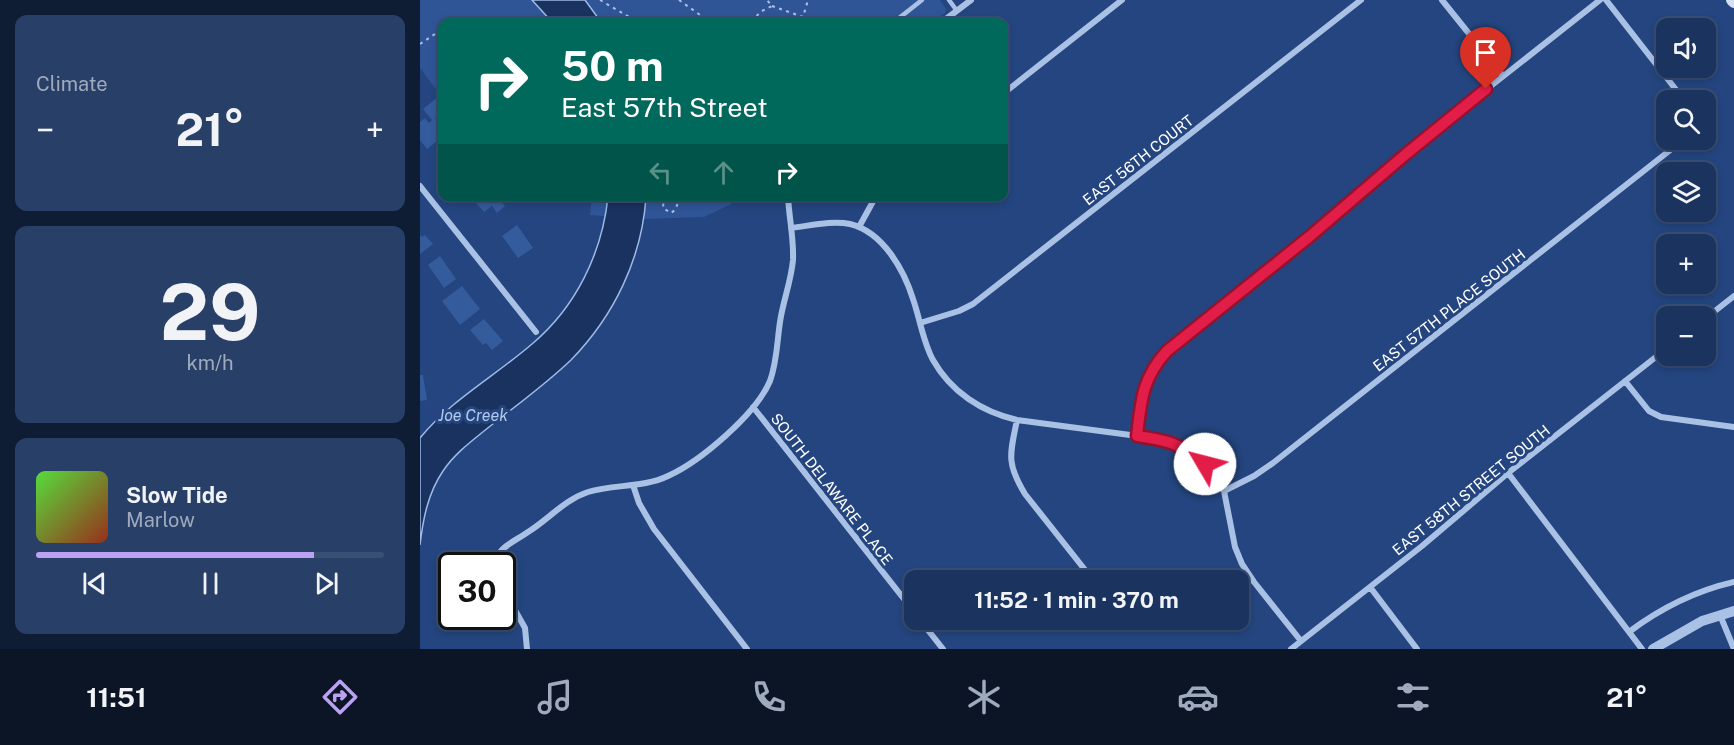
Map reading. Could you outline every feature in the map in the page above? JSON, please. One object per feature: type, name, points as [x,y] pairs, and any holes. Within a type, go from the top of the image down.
[{"type":"street","points":[[947,18],[971,0]]},
{"type":"street","points":[[1008,90],[1122,0]]},
{"type":"street","name":"EAST 56TH COURT","points":[[921,323],[973,304],[1361,0]]},
{"type":"street","points":[[1442,0],[1503,76]]},
{"type":"street","points":[[1137,436],[1141,399],[1146,381],[1151,370],[1167,351],[1309,237],[1421,141],[1600,0]]},
{"type":"street","points":[[1606,0],[1676,90]]},
{"type":"street","name":"EAST 57TH PLACE SOUTH","points":[[1224,491],[1254,476],[1273,463],[1670,150]]},
{"type":"street","points":[[420,186],[536,332]]},
{"type":"street","points":[[499,552],[541,523],[566,502],[603,488],[653,482],[683,467],[742,420],[753,407],[770,381],[774,368],[780,320],[791,276],[793,258],[788,201]]},
{"type":"street","points":[[859,227],[873,201]]},
{"type":"street","points":[[791,228],[848,224],[859,227],[874,236],[899,268],[913,298],[932,359],[948,381],[983,409],[1017,420],[1167,440],[1185,449],[1205,464],[1224,491],[1235,548],[1242,564],[1301,641]]},
{"type":"street","points":[[1716,310],[1734,296]]},
{"type":"street","name":"EAST 58TH STREET SOUTH","points":[[1291,649],[1370,588],[1508,473],[1656,356]]},
{"type":"street","points":[[1625,381],[1649,411],[1661,417],[1734,427]]},
{"type":"street","name":"SOUTH DELAWARE PLACE","points":[[753,407],[904,599]]},
{"type":"street","points":[[1017,420],[1010,458],[1017,482],[1085,570]]},
{"type":"street","points":[[1508,473],[1642,649]]},
{"type":"street","points":[[633,485],[639,503],[654,529],[747,649]]},
{"type":"street","points":[[1629,632],[1675,602],[1734,582]]},
{"type":"street","points":[[1370,588],[1417,649]]},
{"type":"street","points":[[1653,649],[1688,628],[1734,611]]},
{"type":"street","points":[[516,612],[525,628],[526,649]]},
{"type":"street","points":[[1720,615],[1734,649]]},
{"type":"street","points":[[928,630],[943,649]]},
{"type":"lane","points":[[899,18],[922,0]]},
{"type":"lane","points":[[949,0],[957,11]]},
{"type":"path","points":[[600,0],[630,18]]},
{"type":"path","points":[[679,0],[704,18]]},
{"type":"path","points":[[767,0],[772,6],[803,16],[808,0]]},
{"type":"path","points":[[755,18],[760,12],[772,6]]},
{"type":"path","points":[[421,43],[438,32]]},
{"type":"path","points":[[664,201],[663,208],[672,213],[679,201]]},
{"type":"shaded area","points":[[420,0],[940,0],[946,9],[945,13],[938,18],[438,18],[438,92],[420,68]]},
{"type":"shaded area","points":[[592,201],[738,201],[704,217],[645,219],[590,215]]},
{"type":"water","points":[[532,0],[585,0],[598,18],[548,18]]},
{"type":"water","name":"Joe Creek","points":[[607,201],[645,201],[639,242],[632,264],[613,305],[600,325],[571,360],[471,442],[448,464],[430,497],[420,545],[420,438],[459,400],[532,344],[562,313],[584,278],[600,238]]},
{"type":"building","points":[[438,97],[438,115],[435,118],[438,122],[438,140],[427,149],[420,140],[420,122],[425,118],[429,123],[432,120],[423,109]]},
{"type":"building","points":[[478,201],[501,201],[505,206],[497,213],[492,206],[484,212],[476,203]]},
{"type":"building","points":[[517,225],[533,248],[518,258],[502,236]]},
{"type":"building","points":[[420,235],[422,237],[425,235],[433,244],[420,254]]},
{"type":"building","points":[[440,256],[456,279],[444,288],[428,265]]},
{"type":"building","points":[[462,286],[480,309],[460,325],[442,301]]},
{"type":"building","points":[[484,319],[503,341],[492,350],[486,343],[483,345],[470,330]]},
{"type":"building","points":[[420,375],[423,375],[427,400],[420,401]]},
{"type":"route","points":[[1205,464],[1192,453],[1167,440],[1137,436],[1143,392],[1151,370],[1167,351],[1235,298],[1486,89]]}]
